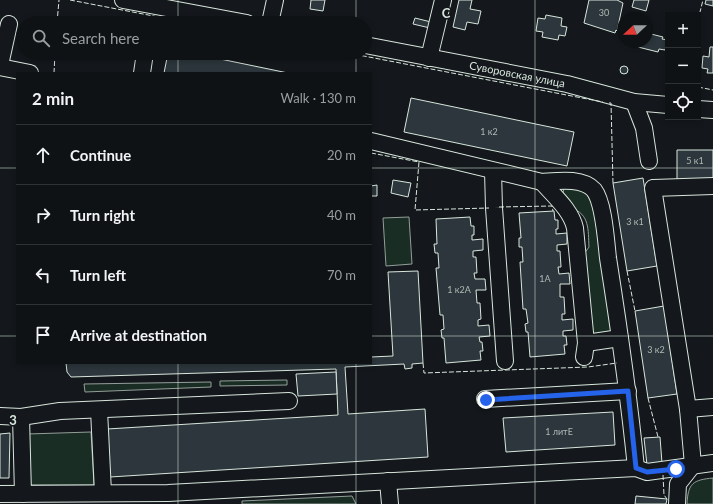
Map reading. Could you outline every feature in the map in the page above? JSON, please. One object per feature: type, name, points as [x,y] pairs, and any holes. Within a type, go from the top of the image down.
[{"type":"street","points":[[123,0],[209,16]]},
{"type":"street","points":[[272,16],[275,0]]},
{"type":"street","points":[[429,58],[443,0]]},
{"type":"street","points":[[10,24],[0,66],[26,72]]},
{"type":"street","name":"Суворовская улица","points":[[372,46],[567,84],[634,102],[665,106]]},
{"type":"street","points":[[142,72],[144,60]]},
{"type":"street","points":[[634,102],[644,128],[649,161]]},
{"type":"street","points":[[701,109],[713,110]]},
{"type":"street","points":[[372,141],[427,153],[493,171],[542,182],[565,180],[577,182],[593,189],[597,196],[620,338],[628,391],[636,468]]},
{"type":"street","points":[[493,171],[494,208],[505,361]]},
{"type":"street","points":[[542,182],[573,220],[585,350],[620,338]]},
{"type":"street","points":[[677,504],[678,484],[692,465],[688,409],[653,188],[713,186]]},
{"type":"street","points":[[486,400],[628,391]]},
{"type":"street","points":[[0,416],[22,417],[60,411],[289,401]]},
{"type":"street","points":[[688,409],[713,407]]},
{"type":"street","points":[[99,410],[103,493]]},
{"type":"street","points":[[22,417],[22,494]]},
{"type":"street","points":[[0,494],[103,493],[168,499],[229,497],[388,481],[636,468],[647,472],[713,463]]},
{"type":"street","points":[[388,481],[390,504]]},
{"type":"green space","points":[[573,187],[586,193],[593,205],[613,335],[599,336],[592,333],[581,258],[589,247],[587,223],[582,214],[571,208],[563,193],[564,188]]},
{"type":"green space","points":[[409,217],[412,264],[386,266],[383,218]]},
{"type":"green space","points":[[287,380],[287,385],[220,386],[220,381]]},
{"type":"green space","points":[[211,382],[211,387],[85,392],[84,384]]},
{"type":"green space","points":[[91,432],[94,485],[27,485],[27,434]]},
{"type":"green space","points":[[713,478],[713,504],[687,504],[690,487],[693,484],[701,480]]},
{"type":"green space","points":[[352,496],[356,504],[242,504],[242,501]]},
{"type":"building","points":[[311,0],[325,0],[323,11],[310,9]]},
{"type":"building","points":[[459,0],[472,0],[470,9],[481,11],[478,24],[467,22],[465,30],[453,27]]},
{"type":"building","points":[[589,0],[617,0],[623,3],[621,12],[617,12],[617,31],[616,30],[615,33],[584,23]]},
{"type":"building","points":[[634,0],[649,0],[646,11],[632,7]]},
{"type":"building","points":[[706,0],[713,0],[713,6],[705,4]]},
{"type":"building","points":[[546,15],[562,18],[561,26],[567,27],[565,36],[559,35],[558,40],[542,37],[543,32],[536,31],[538,18],[545,19]]},
{"type":"building","points":[[415,18],[431,22],[430,28],[413,24]]},
{"type":"building","points":[[653,34],[663,37],[662,39],[665,40],[665,50],[659,49],[658,52],[642,48],[653,48]]},
{"type":"building","points":[[710,47],[713,47],[713,73],[707,73],[708,69],[702,68],[703,56],[709,57]]},
{"type":"building","points":[[167,60],[225,60],[283,72],[164,72]]},
{"type":"building","points":[[624,66],[627,67],[627,73],[624,74],[621,73],[620,70],[621,67]]},
{"type":"building","points":[[411,98],[574,132],[567,166],[404,132]]},
{"type":"building","points":[[677,150],[713,150],[713,181],[677,180]]},
{"type":"building","points":[[643,178],[657,266],[627,271],[613,183]]},
{"type":"building","points":[[393,180],[411,183],[408,197],[391,193]]},
{"type":"building","points":[[377,185],[377,196],[372,196],[372,186]]},
{"type":"building","points":[[554,211],[555,220],[558,220],[558,229],[556,229],[556,234],[567,233],[567,244],[557,245],[557,251],[560,251],[561,267],[558,267],[559,274],[569,273],[570,284],[560,284],[560,297],[564,297],[565,314],[562,314],[562,320],[573,319],[573,330],[563,331],[563,336],[566,336],[567,345],[564,345],[565,354],[530,357],[528,332],[526,332],[525,324],[528,323],[526,309],[523,309],[520,262],[523,262],[522,247],[519,247],[519,238],[521,238],[519,213]]},
{"type":"building","points":[[470,217],[471,226],[474,226],[474,235],[472,235],[472,240],[483,239],[483,250],[473,251],[473,257],[476,257],[477,273],[474,273],[475,279],[485,279],[486,290],[476,290],[477,303],[480,303],[481,319],[478,320],[478,326],[489,325],[490,336],[479,337],[480,342],[482,342],[483,351],[480,351],[481,360],[446,363],[444,338],[442,338],[441,330],[444,329],[443,315],[440,315],[436,268],[439,268],[438,253],[435,253],[434,244],[437,244],[436,219]]},
{"type":"building","points":[[418,271],[423,363],[412,364],[412,368],[405,369],[404,364],[345,367],[348,414],[425,409],[428,457],[110,477],[107,429],[338,415],[336,369],[71,377],[67,372],[66,364],[372,364],[372,357],[393,356],[388,272]]},
{"type":"building","points":[[664,306],[677,394],[648,398],[635,311]]},
{"type":"building","points":[[336,372],[337,394],[298,396],[296,374]]},
{"type":"building","points":[[613,412],[615,445],[506,452],[503,418]]},
{"type":"building","points":[[10,433],[9,478],[0,478],[0,434]]},
{"type":"building","points":[[660,437],[662,463],[647,465],[644,438]]},
{"type":"building","points":[[636,496],[667,499],[666,504],[635,504]]},
{"type":"fence","points":[[58,16],[59,0]]},
{"type":"fence","points":[[70,0],[153,16]]},
{"type":"fence","points":[[700,12],[703,0]]},
{"type":"fence","points":[[372,58],[603,102]]},
{"type":"fence","points":[[54,72],[55,60]]},
{"type":"fence","points":[[701,88],[713,90]]},
{"type":"fence","points":[[609,103],[611,103],[613,183]]},
{"type":"fence","points":[[372,153],[419,162],[415,210],[489,208]]},
{"type":"fence","points":[[499,207],[552,206],[553,211]]},
{"type":"fence","points":[[627,271],[635,311]]},
{"type":"fence","points":[[423,363],[424,373],[588,367],[617,363]]},
{"type":"fence","points":[[648,398],[658,437]]},
{"type":"fence","points":[[663,475],[664,495],[667,499]]},
{"type":"route","points":[[486,400],[628,391],[636,468],[647,472],[676,469]]}]
